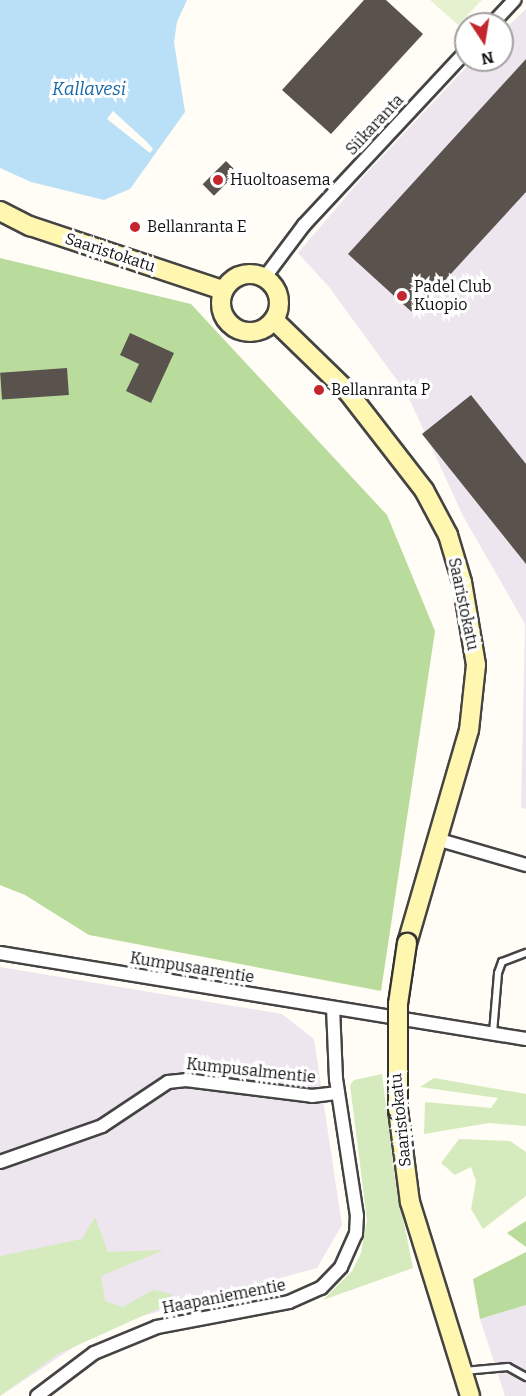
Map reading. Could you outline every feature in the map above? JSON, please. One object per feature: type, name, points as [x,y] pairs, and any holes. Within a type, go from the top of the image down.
[{"type":"main road","name":"Saaristokatu","points":[[0,211],[30,226],[222,290]]},
{"type":"main road","points":[[241,276],[264,277],[278,295],[274,320],[260,331],[239,330],[224,316],[222,290],[241,276]]},
{"type":"main road","name":"Saaristokatu","points":[[274,320],[348,392],[423,490],[448,536],[462,582],[476,665],[470,730],[407,943],[398,1015],[398,1110],[410,1202],[470,1396]]},
{"type":"street","points":[[503,12],[514,0]]},
{"type":"street","name":"Siikaranta","points":[[264,277],[304,225],[454,64]]},
{"type":"street","points":[[436,839],[526,866]]},
{"type":"street","name":"Kumpusaarentie","points":[[0,953],[493,1033]]},
{"type":"street","name":"Haapaniementie","points":[[37,1396],[94,1353],[157,1327],[250,1312],[289,1302],[321,1288],[340,1267],[356,1234],[357,1216],[338,1093],[333,1008]]},
{"type":"street","points":[[493,1033],[526,1039]]},
{"type":"street","name":"Kumpusalmentie","points":[[0,1162],[102,1126],[168,1082],[186,1080],[312,1096],[338,1093]]},
{"type":"lane","points":[[493,1033],[502,962],[526,953]]},
{"type":"lane","points":[[462,1371],[508,1367],[526,1377]]},
{"type":"shaded area","points":[[526,9],[526,809],[521,807],[525,624],[463,516],[407,394],[329,287],[298,253],[361,179],[462,72],[514,72],[514,20]]},
{"type":"shaded area","points":[[0,967],[282,1014],[314,1039],[342,1225],[317,1268],[106,1326],[0,1396]]},
{"type":"shaded area","points":[[526,1305],[526,1396],[505,1396],[480,1319]]},
{"type":"green space","points":[[430,0],[482,0],[470,12],[454,12],[454,21]]},
{"type":"green space","points":[[0,258],[191,304],[387,515],[435,631],[381,991],[89,935],[25,895],[0,885]]},
{"type":"green space","points":[[382,1074],[395,1178],[413,1268],[323,1300],[352,1271],[361,1253],[367,1220],[350,1085],[354,1080]]},
{"type":"green space","points":[[434,1078],[526,1094],[526,1126],[489,1123],[424,1134],[425,1102],[491,1108],[498,1098],[420,1087]]},
{"type":"green space","points":[[459,1139],[510,1141],[526,1152],[526,1196],[483,1229],[471,1209],[476,1181],[471,1167],[455,1175],[441,1163]]},
{"type":"green space","points":[[95,1217],[108,1252],[164,1250],[101,1276],[105,1301],[123,1307],[153,1290],[172,1294],[171,1303],[58,1354],[0,1396],[0,1256],[82,1239]]},
{"type":"green space","points":[[526,1221],[526,1247],[507,1233]]},
{"type":"green space","points":[[526,1252],[526,1305],[480,1319],[473,1279]]},
{"type":"water","name":"Kallavesi","points":[[0,0],[187,0],[177,22],[174,42],[185,112],[130,189],[104,200],[31,182],[0,168]]},
{"type":"pier","points":[[113,111],[147,142],[153,149],[150,153],[107,119]]},
{"type":"building","points":[[364,0],[386,0],[423,34],[331,134],[282,90]]},
{"type":"building","points":[[526,59],[526,192],[414,314],[348,254]]},
{"type":"building","points":[[226,161],[237,172],[214,196],[203,184]]},
{"type":"building","points":[[130,333],[174,353],[151,403],[126,391],[139,364],[120,355]]},
{"type":"building","points":[[67,368],[69,395],[2,400],[0,373]]},
{"type":"building","points":[[471,395],[526,464],[526,564],[422,434]]},
{"type":"place","name":"Huoltoasema","points":[[218,180]]},
{"type":"place","name":"Bellanranta E","points":[[135,227]]},
{"type":"place","name":"Padel Club Kuopio","points":[[402,296]]},
{"type":"place","name":"Bellanranta P","points":[[319,390]]}]
